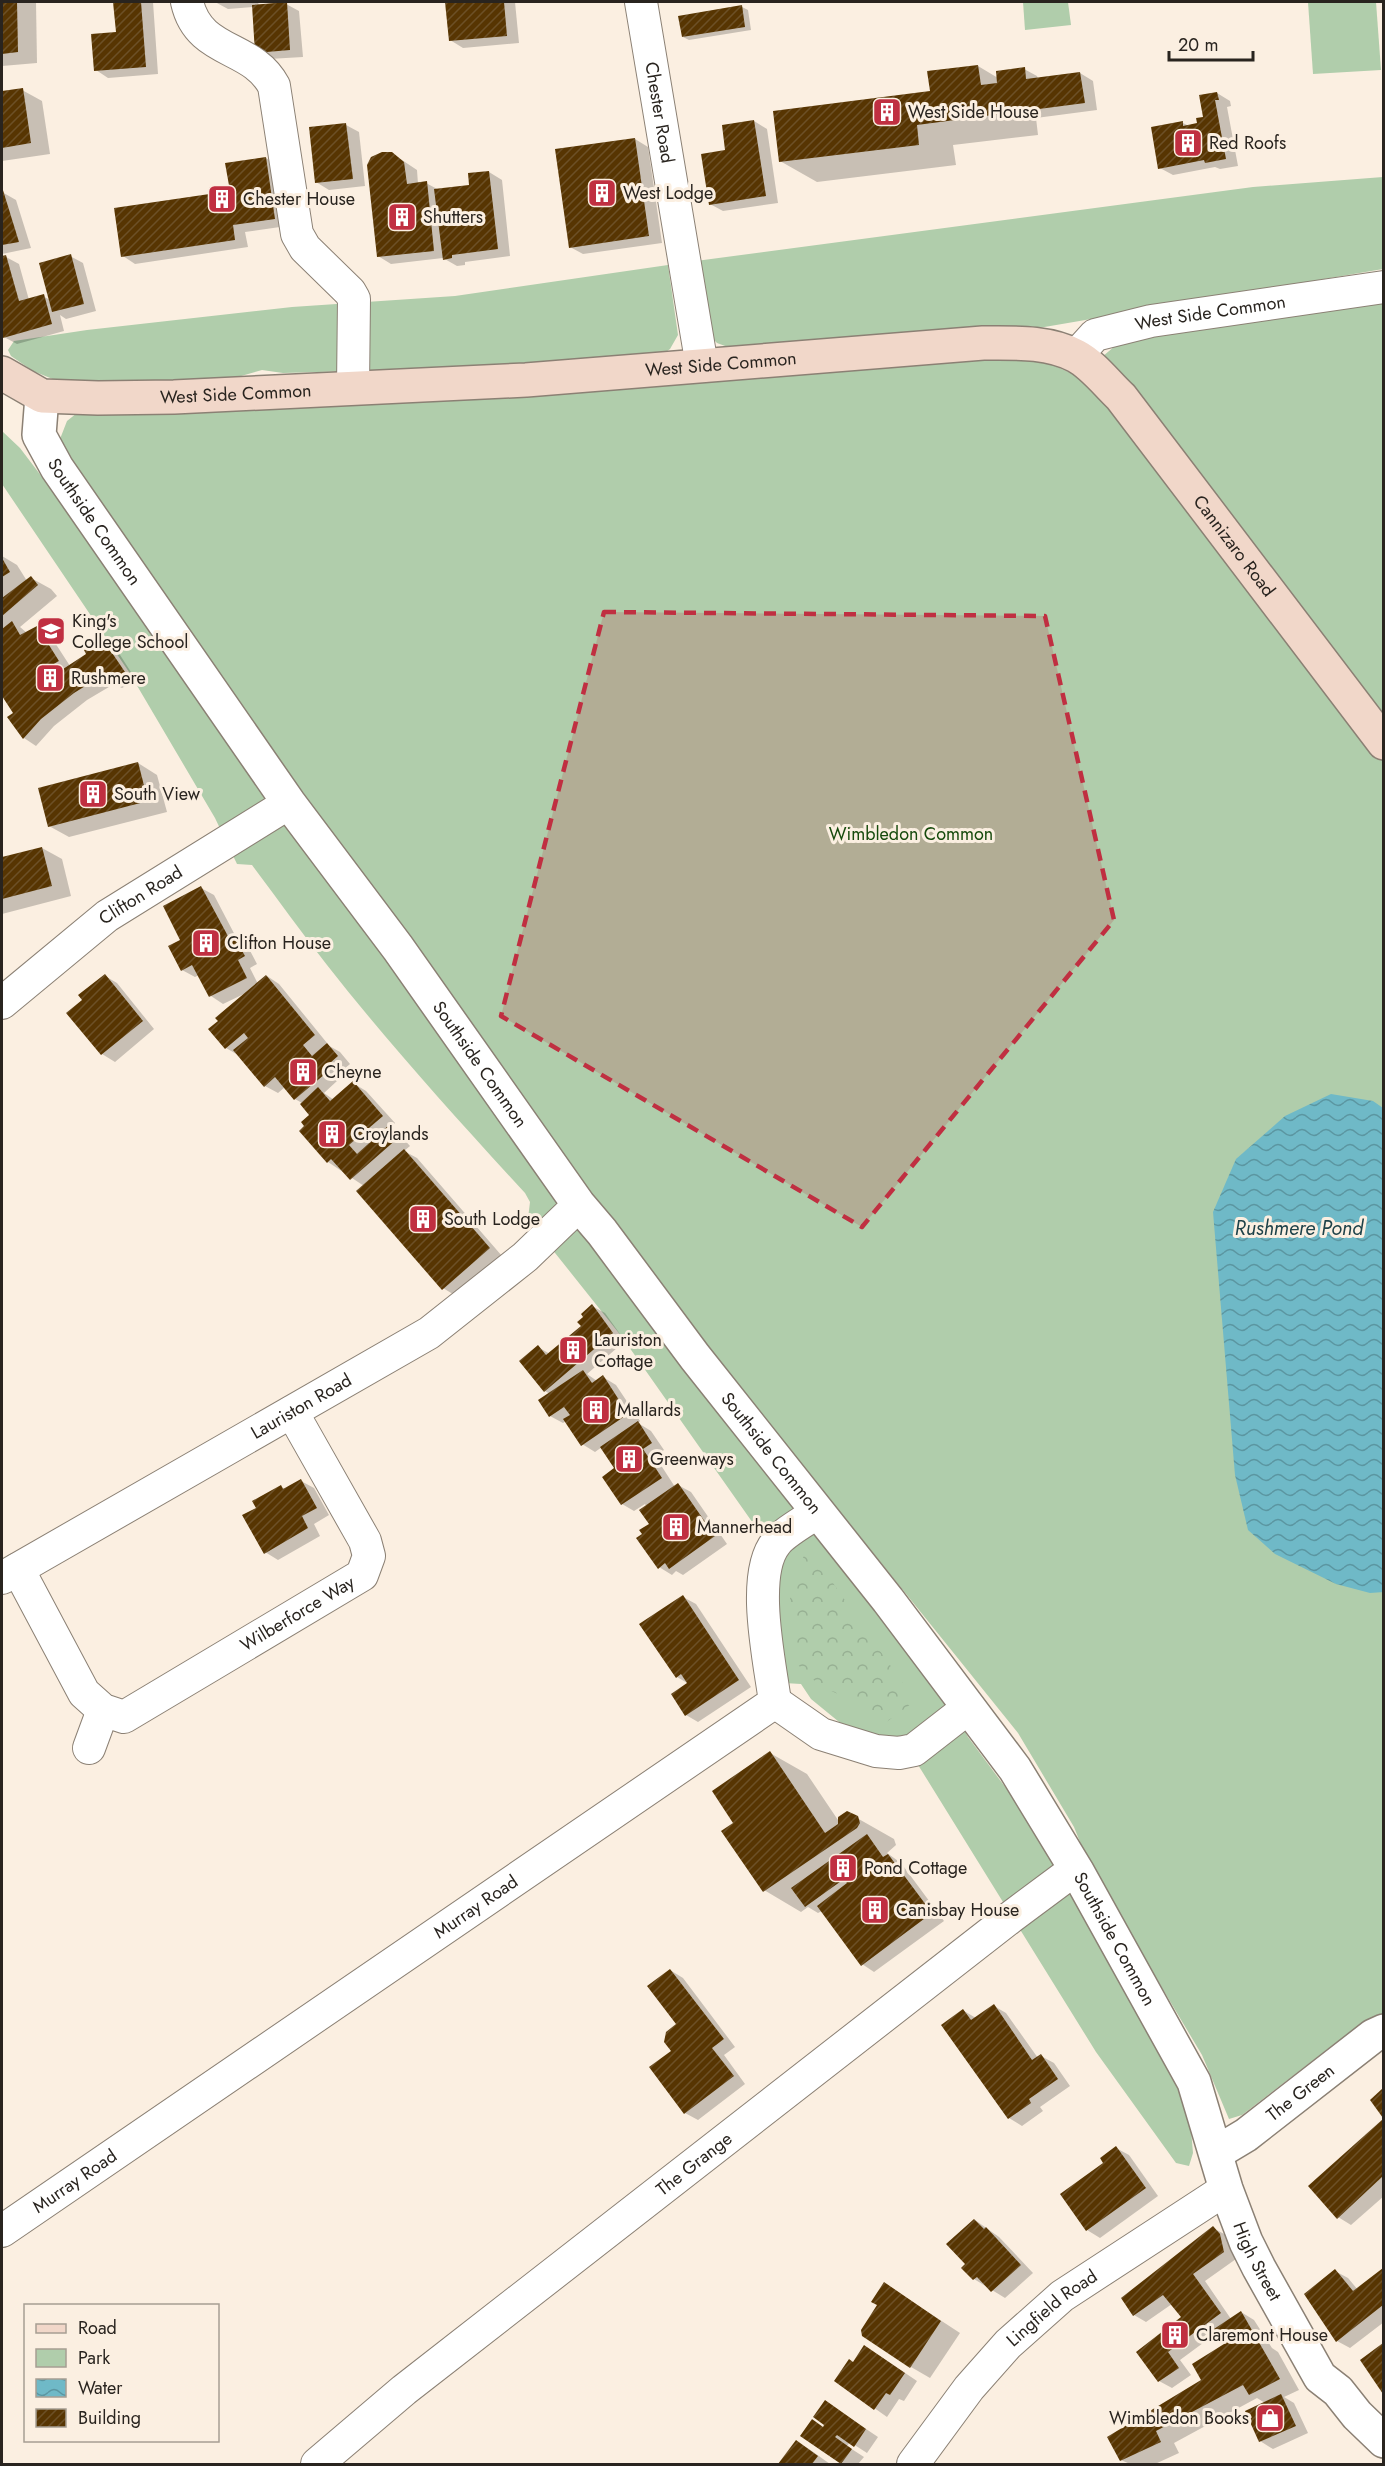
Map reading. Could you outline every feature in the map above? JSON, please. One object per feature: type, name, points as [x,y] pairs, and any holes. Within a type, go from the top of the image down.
[{"type":"main road","name":"West Side Common","points":[[42,396],[174,397],[518,381],[982,343],[1023,343],[1047,347],[1076,356]]},
{"type":"main road","name":"Cannizaro Road","points":[[1076,356],[1121,397],[1383,743]]},
{"type":"main road","points":[[2,373],[42,396]]},
{"type":"street","points":[[187,2],[197,25],[209,39],[258,64],[268,73],[274,86],[297,234],[305,248],[350,292],[354,299],[353,387]]},
{"type":"street","name":"Chester Road","points":[[641,2],[702,366]]},
{"type":"street","name":"West Side Common","points":[[1076,356],[1095,335],[1151,321],[1383,286]]},
{"type":"street","name":"Southside Common","points":[[42,396],[39,435],[57,468],[289,803],[398,948],[579,1205],[888,1600],[1015,1768],[1077,1871],[1194,2082],[1226,2189]]},
{"type":"street","name":"Clifton Road","points":[[2,1003],[107,916],[289,803]]},
{"type":"street","name":"Lauriston Road","points":[[10,1574],[429,1333],[525,1257],[579,1205]]},
{"type":"street","name":"Wilberforce Way","points":[[103,1710],[124,1717],[362,1575],[369,1556],[364,1541],[292,1412]]},
{"type":"street","points":[[817,1512],[776,1543],[764,1572],[762,1592],[775,1702],[822,1734],[876,1752],[899,1754],[914,1750],[969,1708]]},
{"type":"street","points":[[10,1574],[84,1693],[103,1710],[89,1748]]},
{"type":"street","name":"Murray Road","points":[[2,2231],[775,1702]]},
{"type":"street","name":"The Grange","points":[[317,2464],[404,2390],[510,2307],[1011,1917],[1065,1877],[1077,1871]]},
{"type":"street","name":"The Green","points":[[1215,2152],[1246,2135],[1373,2036],[1383,2031]]},
{"type":"street","name":"High Street","points":[[1226,2189],[1255,2260],[1313,2366],[1320,2377],[1338,2391],[1357,2415],[1383,2441]]},
{"type":"street","name":"Lingfield Road","points":[[913,2464],[969,2388],[1008,2344],[1039,2316],[1062,2296],[1226,2189]]},
{"type":"highlighted area","points":[[604,612],[1045,616],[1114,920],[862,1227],[501,1016]]},
{"type":"green space","points":[[1023,2],[1068,2],[1071,25],[1025,30]]},
{"type":"green space","points":[[1308,2],[1376,2],[1381,70],[1313,74]]},
{"type":"green space","points":[[1383,177],[1383,269],[1027,330],[736,350],[717,343],[708,334],[696,261],[1253,187]]},
{"type":"green space","points":[[668,265],[678,335],[670,349],[656,359],[417,375],[353,371],[283,373],[262,370],[227,380],[65,384],[33,371],[11,356],[8,350],[14,341],[87,330],[292,307],[455,296]]},
{"type":"green space","name":"Wimbledon Common","points":[[1383,300],[1383,2017],[1342,2038],[1242,2115],[1229,2119],[1202,2055],[1090,1867],[1074,1827],[1018,1733],[610,1226],[282,769],[68,459],[60,439],[67,421],[77,413],[1032,356],[1073,374],[1090,367],[1121,341]]},
{"type":"green space","points":[[2,431],[20,448],[102,556],[956,1716],[968,1737],[1017,1803],[1110,1958],[1179,2085],[1191,2130],[1193,2153],[1189,2166],[1176,2163],[1096,2052],[902,1739],[889,1743],[844,1726],[811,1699],[801,1684],[784,1683],[776,1612],[778,1575],[755,1526],[622,1337],[528,1219],[530,1202],[525,1193],[375,1024],[317,953],[252,865],[237,864],[215,818],[129,672],[2,484]]},
{"type":"green space","points":[[808,1547],[915,1701],[881,1726],[856,1702],[820,1686],[797,1664],[789,1588]]},
{"type":"water","name":"Rushmere Pond","points":[[1331,1094],[1373,1101],[1383,1108],[1384,1592],[1370,1593],[1336,1584],[1275,1554],[1248,1530],[1235,1475],[1213,1212],[1236,1159],[1285,1116]]},
{"type":"building","points":[[2,2],[17,2],[18,52],[2,54]]},
{"type":"building","points":[[113,2],[141,2],[146,67],[94,71],[91,34],[116,32]]},
{"type":"building","points":[[287,2],[290,50],[255,53],[252,5]]},
{"type":"building","points":[[445,2],[504,2],[507,36],[449,41]]},
{"type":"building","points":[[742,5],[745,27],[682,37],[678,16]]},
{"type":"building","name":"West Side House","points":[[978,65],[981,85],[997,83],[996,71],[1025,67],[1026,79],[1080,72],[1085,103],[917,125],[919,145],[779,162],[773,111],[930,91],[927,71]]},
{"type":"building","points":[[23,88],[31,143],[2,148],[2,91]]},
{"type":"building","name":"Red Roofs","points":[[1217,92],[1219,100],[1215,100],[1226,159],[1205,163],[1204,160],[1158,169],[1151,127],[1183,121],[1183,126],[1197,123],[1196,118],[1203,117],[1199,95]]},
{"type":"building","points":[[754,120],[766,196],[709,205],[701,154],[725,150],[722,125]]},
{"type":"building","points":[[346,123],[353,179],[315,183],[309,127]]},
{"type":"building","name":"West Lodge","points":[[635,138],[649,236],[569,248],[555,149]]},
{"type":"building","name":"Shutters","points":[[382,152],[392,152],[404,162],[407,184],[427,181],[434,251],[377,257],[367,165],[371,157]]},
{"type":"building","name":"Chester House","points":[[266,157],[275,219],[233,225],[235,240],[121,257],[114,208],[230,191],[225,163]]},
{"type":"building","points":[[489,171],[498,249],[452,255],[452,258],[443,260],[434,189],[469,185],[468,173]]},
{"type":"building","points":[[2,187],[19,242],[2,245]]},
{"type":"building","points":[[71,254],[84,304],[52,312],[39,263]]},
{"type":"building","points":[[6,255],[19,301],[44,294],[52,324],[3,338],[2,256]]},
{"type":"building","points":[[2,558],[10,572],[2,577]]},
{"type":"building","points":[[31,576],[38,585],[2,616],[2,598]]},
{"type":"building","name":"Rushmere","points":[[12,621],[20,635],[37,626],[59,661],[52,665],[57,673],[86,654],[84,650],[102,638],[125,672],[108,682],[103,675],[74,693],[41,719],[23,739],[7,717],[13,713],[2,696],[2,629]]},
{"type":"building","name":"South View","points":[[138,762],[148,801],[48,827],[38,788]]},
{"type":"building","points":[[42,847],[52,886],[2,899],[2,857]]},
{"type":"building","name":"Clifton House","points":[[201,886],[229,938],[234,936],[245,956],[238,960],[247,978],[209,997],[192,965],[181,971],[168,946],[180,940],[163,906]]},
{"type":"building","points":[[105,974],[143,1021],[101,1055],[66,1013],[82,1000],[78,995]]},
{"type":"building","points":[[266,975],[315,1035],[303,1045],[312,1056],[327,1043],[338,1056],[322,1070],[325,1074],[294,1100],[275,1077],[264,1087],[233,1050],[248,1038],[244,1033],[225,1049],[208,1029],[218,1021],[215,1018]]},
{"type":"building","name":"Croylands","points":[[353,1081],[383,1116],[349,1145],[357,1154],[388,1126],[398,1138],[350,1180],[331,1159],[327,1163],[299,1131],[304,1126],[301,1122],[309,1115],[300,1104],[318,1087],[330,1101]]},
{"type":"building","name":"South Lodge","points":[[404,1149],[490,1248],[442,1290],[356,1191]]},
{"type":"building","name":"Lauriston Cottage","points":[[592,1304],[613,1333],[544,1392],[519,1361],[538,1345],[546,1355],[581,1326],[577,1322],[583,1317],[581,1314]]},
{"type":"building","name":"Mallards","points":[[583,1370],[592,1383],[603,1375],[628,1414],[581,1446],[563,1419],[570,1415],[564,1407],[549,1417],[538,1400]]},
{"type":"building","name":"Greenways","points":[[638,1421],[652,1443],[643,1449],[662,1478],[621,1505],[602,1477],[614,1468],[600,1447]]},
{"type":"building","points":[[301,1479],[317,1508],[302,1516],[308,1528],[264,1554],[242,1515],[256,1508],[252,1501],[281,1485],[283,1489]]},
{"type":"building","name":"Mannerhead","points":[[678,1483],[715,1536],[669,1569],[665,1563],[658,1569],[636,1538],[642,1534],[639,1530],[649,1524],[639,1510]]},
{"type":"building","points":[[683,1595],[739,1680],[685,1716],[671,1694],[687,1683],[681,1674],[676,1678],[639,1624]]},
{"type":"building","points":[[770,1751],[825,1833],[838,1824],[838,1817],[847,1811],[858,1816],[860,1823],[857,1828],[763,1892],[721,1831],[733,1823],[712,1791]]},
{"type":"building","name":"Canisbay House","points":[[867,1834],[883,1857],[888,1854],[932,1913],[861,1966],[817,1906],[847,1883],[844,1879],[805,1907],[791,1888]]},
{"type":"building","points":[[670,1969],[724,2039],[712,2048],[734,2076],[684,2114],[649,2067],[671,2051],[664,2042],[666,2032],[676,2024],[647,1986]]},
{"type":"building","points":[[994,2004],[1032,2060],[1041,2054],[1058,2079],[1029,2099],[1031,2103],[1008,2119],[941,2025],[963,2009],[971,2020]]},
{"type":"building","points":[[1383,2088],[1383,2118],[1370,2100]]},
{"type":"building","points":[[1383,2119],[1383,2176],[1337,2219],[1308,2186]]},
{"type":"building","points":[[1116,2146],[1146,2188],[1086,2231],[1060,2194],[1103,2163],[1100,2158]]},
{"type":"building","points":[[974,2219],[984,2229],[986,2227],[1021,2265],[991,2292],[977,2277],[973,2280],[961,2268],[965,2264],[946,2244]]},
{"type":"building","points":[[1213,2226],[1220,2234],[1224,2252],[1193,2274],[1221,2313],[1168,2352],[1179,2368],[1158,2382],[1136,2352],[1181,2317],[1163,2295],[1133,2316],[1121,2298]]},
{"type":"building","points":[[1383,2268],[1383,2305],[1336,2342],[1304,2294],[1335,2269],[1353,2291]]},
{"type":"building","points":[[884,2282],[941,2321],[910,2368],[862,2336],[861,2330],[877,2305],[871,2302]]},
{"type":"building","points":[[1241,2311],[1280,2379],[1249,2395],[1243,2385],[1156,2431],[1161,2442],[1120,2461],[1107,2437],[1201,2380],[1192,2364],[1224,2344],[1214,2329]]},
{"type":"building","points":[[1383,2343],[1383,2394],[1360,2360]]},
{"type":"building","points":[[864,2345],[905,2373],[890,2395],[886,2393],[874,2410],[834,2381],[849,2359],[853,2362]]},
{"type":"building","name":"Wimbledon Books","points":[[1281,2394],[1296,2426],[1259,2442],[1245,2411]]},
{"type":"building","points":[[825,2400],[866,2429],[854,2447],[837,2435],[835,2437],[852,2449],[841,2464],[800,2436],[812,2419],[823,2427],[824,2425],[813,2417]]},
{"type":"building","points":[[796,2440],[818,2456],[812,2464],[778,2464]]},
{"type":"place","name":"West Side House","points":[[887,112]]},
{"type":"place","name":"Red Roofs","points":[[1188,143]]},
{"type":"place","name":"West Lodge","points":[[602,193]]},
{"type":"place","name":"Chester House","points":[[222,199]]},
{"type":"place","name":"Shutters","points":[[402,217]]},
{"type":"place","name":"King's College School","points":[[51,631]]},
{"type":"place","name":"Rushmere","points":[[50,678]]},
{"type":"place","name":"South View","points":[[93,794]]},
{"type":"place","name":"Clifton House","points":[[206,943]]},
{"type":"place","name":"Cheyne","points":[[303,1072]]},
{"type":"place","name":"Croylands","points":[[332,1134]]},
{"type":"place","name":"South Lodge","points":[[423,1219]]},
{"type":"place","name":"Lauriston Cottage","points":[[573,1350]]},
{"type":"place","name":"Mallards","points":[[596,1410]]},
{"type":"place","name":"Greenways","points":[[629,1459]]},
{"type":"place","name":"Mannerhead","points":[[676,1527]]},
{"type":"place","name":"Pond Cottage","points":[[843,1868]]},
{"type":"place","name":"Canisbay House","points":[[875,1910]]},
{"type":"place","name":"Claremont House","points":[[1175,2335]]},
{"type":"place","name":"Wimbledon Books","points":[[1270,2418]]}]
